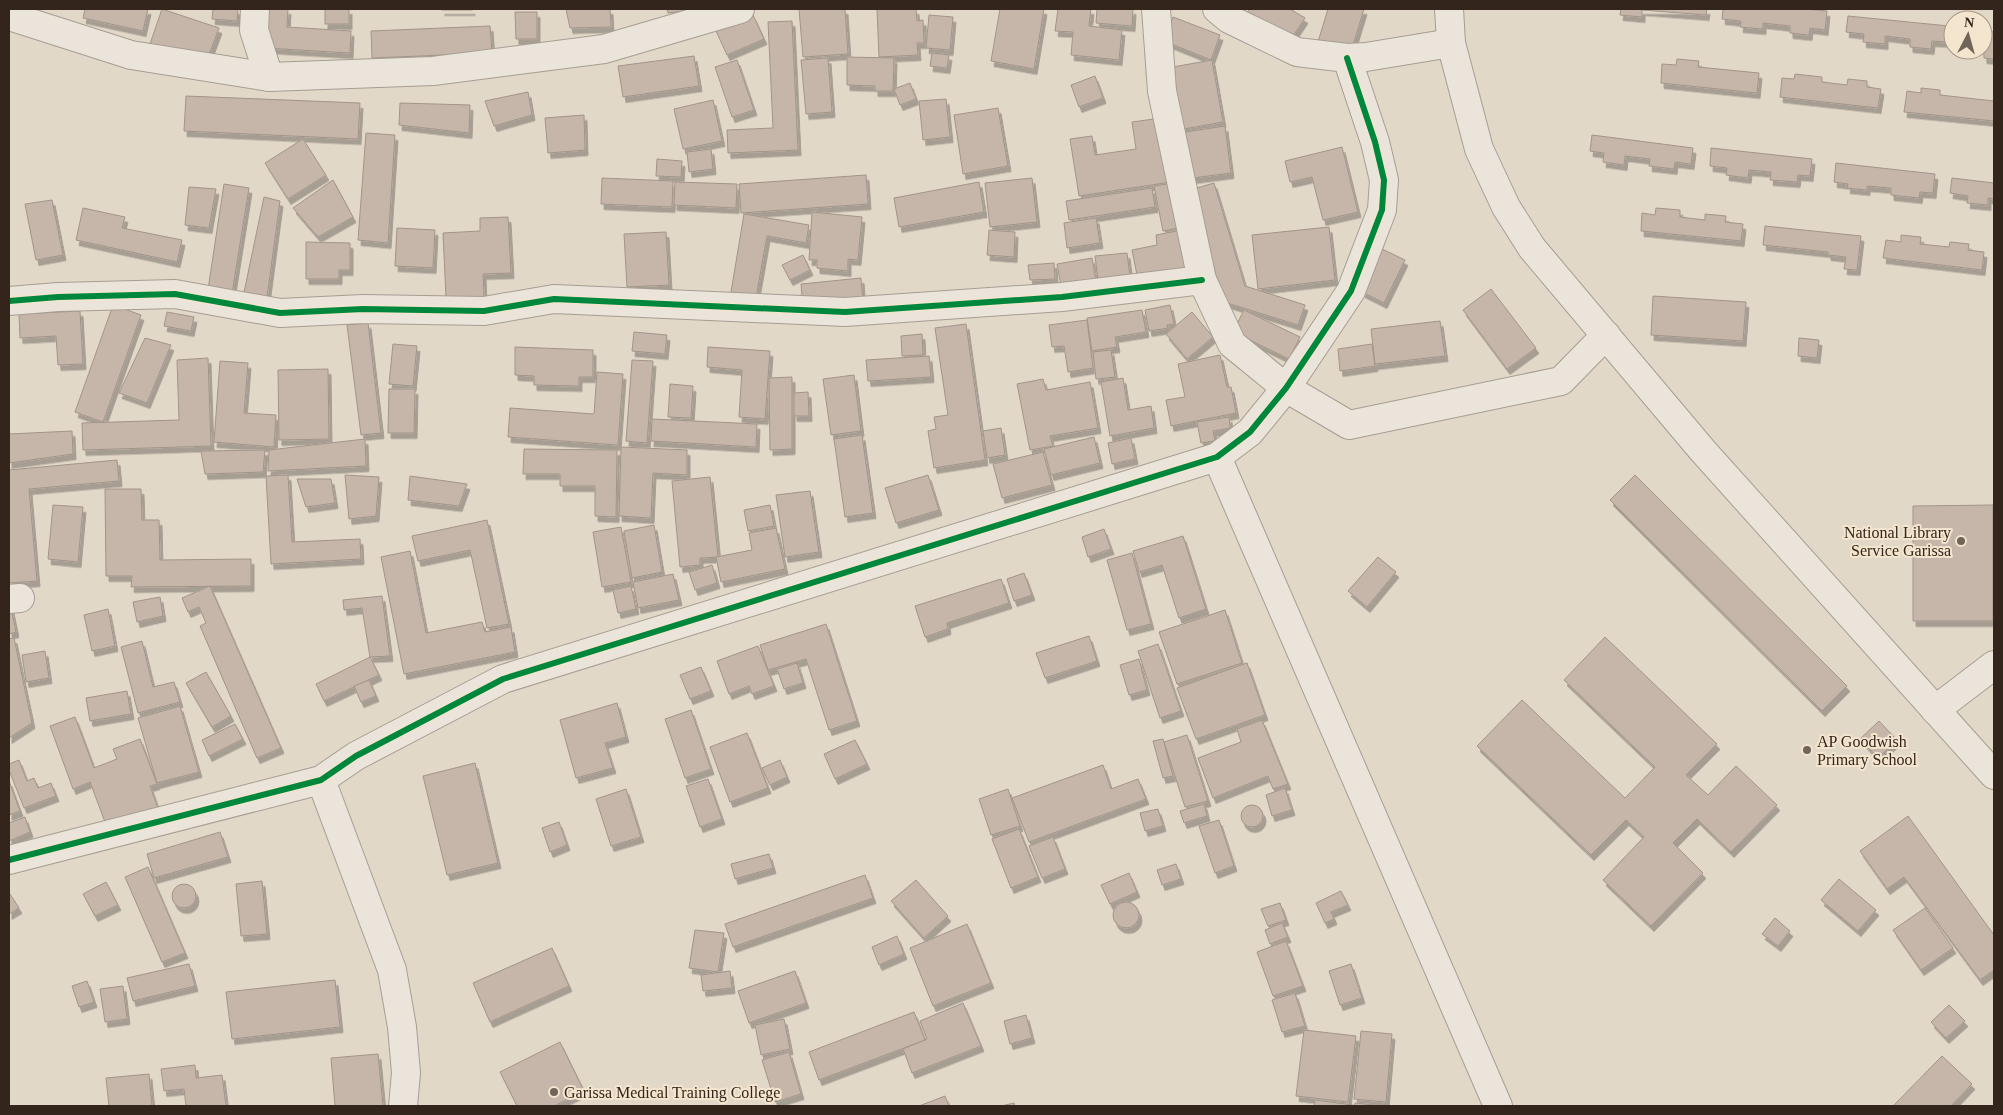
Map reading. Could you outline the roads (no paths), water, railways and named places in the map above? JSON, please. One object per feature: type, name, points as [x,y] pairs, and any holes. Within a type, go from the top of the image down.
[{"type":"street","points":[[255,9],[254,30],[269,77]]},
{"type":"street","points":[[9,16],[131,55],[269,77],[433,71],[604,49],[740,9]]},
{"type":"street","points":[[1156,9],[1162,91],[1202,280],[1232,344],[1286,388],[1349,425],[1561,381],[1606,335]]},
{"type":"street","points":[[1217,9],[1229,19],[1297,52],[1347,58],[1366,57],[1451,43]]},
{"type":"street","points":[[1449,9],[1451,43],[1479,149],[1506,207],[1532,248],[1703,451],[1994,776]]},
{"type":"street","points":[[9,860],[321,780],[356,756],[503,679],[1216,457],[1250,432],[1286,388],[1351,291],[1382,210],[1384,180],[1375,142],[1347,58]]},
{"type":"street","points":[[9,301],[175,294],[280,312],[363,309],[484,311],[554,299],[845,312],[1062,297],[1202,280]]},
{"type":"street","points":[[1216,457],[1498,1106]]},
{"type":"street","points":[[1936,710],[1994,665]]},
{"type":"street","points":[[321,780],[392,970],[402,1027],[406,1073],[403,1106]]},
{"type":"place","name":"National Library Service Garissa","points":[[1961,541]]},
{"type":"place","name":"AP Goodwish Primary School","points":[[1807,750]]},
{"type":"place","name":"Garissa Medical Training College","points":[[554,1092]]}]
